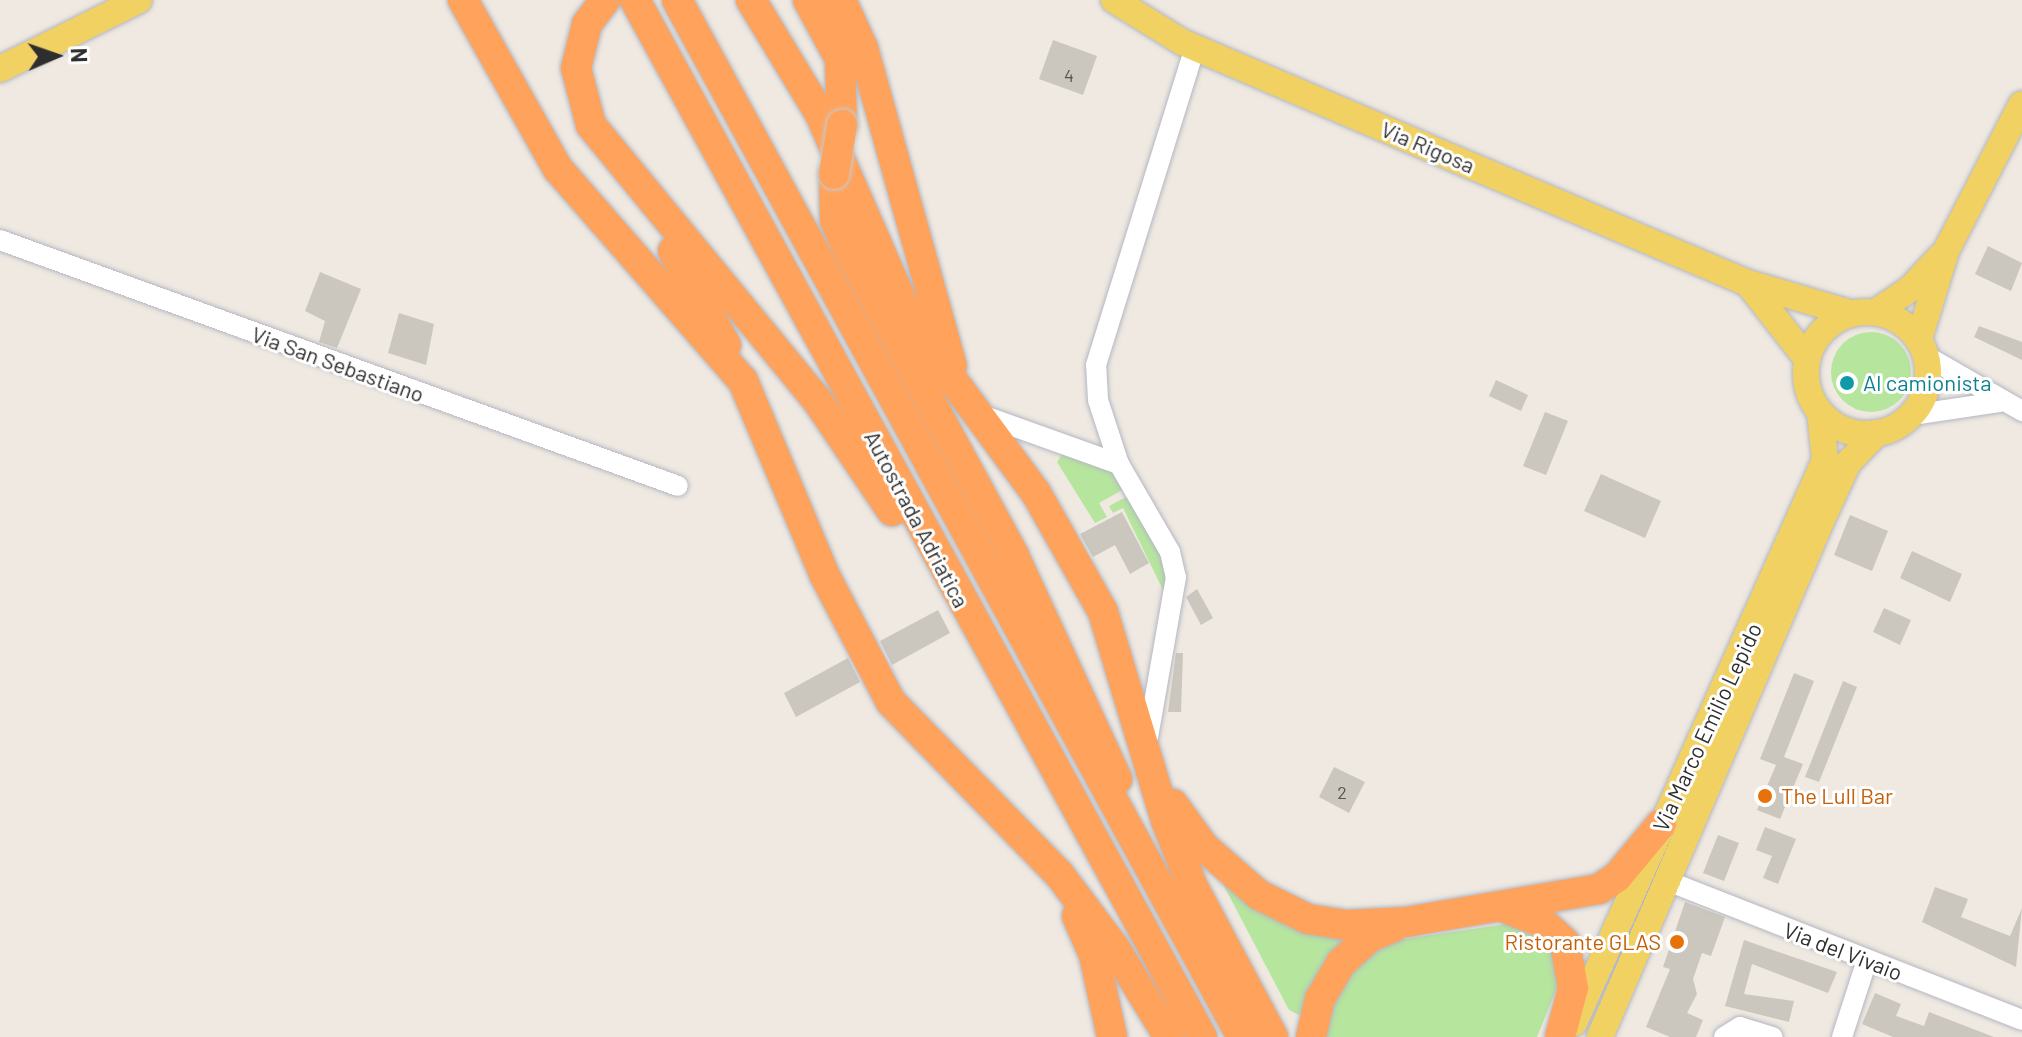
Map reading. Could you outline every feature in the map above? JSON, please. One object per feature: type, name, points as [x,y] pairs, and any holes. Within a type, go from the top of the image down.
[{"type":"highway","points":[[463,0],[558,169],[743,381]]},
{"type":"highway","points":[[582,0],[561,47],[565,113],[586,148],[691,276],[743,381],[825,576],[872,663],[915,732],[1059,874],[1114,947],[1169,1037]]},
{"type":"highway","points":[[605,0],[587,24],[576,68],[591,125],[817,400],[1000,675]]},
{"type":"highway","name":"Autostrada Adriatica","points":[[677,0],[1183,936],[1242,1037]]},
{"type":"highway","points":[[751,0],[820,114],[912,325],[1074,555],[1119,653],[1147,757],[1193,887],[1273,1037]]},
{"type":"highway","points":[[808,0],[840,59],[842,125],[834,174],[835,220],[846,246],[1014,556],[1098,733],[1183,936]]},
{"type":"highway","points":[[841,0],[869,67],[944,347],[973,412]]},
{"type":"highway","name":"Autostrada Adriatica","points":[[636,2],[1000,675],[1202,1037]]},
{"type":"highway","points":[[1147,757],[1204,847],[1259,895],[1329,923],[1406,922],[1503,907],[1609,884],[1661,824]]},
{"type":"highway","points":[[1059,874],[1094,955],[1112,1037]]},
{"type":"highway","points":[[1503,907],[1542,922],[1565,943],[1573,988],[1560,1037]]},
{"type":"highway","points":[[1311,1037],[1320,999],[1341,963],[1370,937],[1406,922]]},
{"type":"main road","points":[[0,69],[139,0]]},
{"type":"main road","name":"Via Rigosa","points":[[1114,0],[1195,47],[1748,283],[1863,312]]},
{"type":"main road","points":[[1946,251],[1910,289],[1822,330],[1807,359],[1805,378],[1820,412],[1846,430],[1877,433],[1912,415],[1927,387],[1922,348],[1946,251],[2022,104]]},
{"type":"main road","name":"Via Rigosa","points":[[1748,283],[1807,359]]},
{"type":"main road","points":[[1863,312],[1893,316],[1922,348]]},
{"type":"main road","name":"Via Marco Emilio Lepido","points":[[1567,1037],[1661,824],[1756,624],[1825,459],[1820,412]]},
{"type":"main road","name":"Via Marco Emilio Lepido","points":[[1600,1037],[1665,880],[1848,463],[1877,433]]},
{"type":"street","points":[[1147,757],[1148,713],[1175,564],[1119,464],[1098,400],[1096,365],[1195,47]]},
{"type":"street","name":"Via San Sebastiano","points":[[0,240],[678,486]]},
{"type":"street","points":[[1922,348],[2000,402],[2022,411]]},
{"type":"street","points":[[1912,415],[2000,402]]},
{"type":"street","points":[[973,412],[1119,464]]},
{"type":"street","name":"Via del Vivaio","points":[[1665,880],[2022,1020]]},
{"type":"street","points":[[1842,1037],[1867,960]]},
{"type":"street","points":[[1724,1037],[1740,1027],[1773,1037]]},
{"type":"green space","points":[[1871,332],[1886,335],[1899,344],[1908,357],[1911,372],[1908,387],[1899,400],[1886,409],[1871,412],[1856,409],[1843,400],[1834,387],[1831,372],[1834,357],[1843,344],[1856,335]]},
{"type":"green space","points":[[1063,453],[1112,469],[1126,488],[1099,503],[1107,517],[1095,523],[1057,462]]},
{"type":"green space","points":[[1130,495],[1168,569],[1164,592],[1123,508],[1113,513],[1109,506]]},
{"type":"green space","points":[[1223,884],[1351,932],[1299,1015],[1289,1010]]},
{"type":"green space","points":[[1521,922],[1549,943],[1561,978],[1537,1037],[1324,1037],[1333,1001],[1362,960],[1396,940]]},
{"type":"building","points":[[1053,40],[1097,56],[1083,95],[1039,79]]},
{"type":"building","points":[[1988,246],[2022,263],[2011,291],[1975,274]]},
{"type":"building","points":[[320,272],[361,289],[337,348],[319,342],[325,321],[305,311]]},
{"type":"building","points":[[399,313],[434,324],[426,365],[388,353]]},
{"type":"building","points":[[1979,326],[2022,342],[2022,360],[1974,337]]},
{"type":"building","points":[[1496,380],[1528,395],[1521,411],[1489,396]]},
{"type":"building","points":[[1545,412],[1568,421],[1546,475],[1523,466]]},
{"type":"building","points":[[1601,474],[1661,501],[1645,538],[1584,511]]},
{"type":"building","points":[[1122,512],[1149,563],[1130,574],[1115,545],[1093,557],[1080,534]]},
{"type":"building","points":[[1850,515],[1888,531],[1872,571],[1834,555]]},
{"type":"building","points":[[1912,551],[1962,574],[1950,602],[1900,578]]},
{"type":"building","points":[[1197,589],[1213,618],[1201,625],[1186,597]]},
{"type":"building","points":[[1884,608],[1911,620],[1900,645],[1873,632]]},
{"type":"building","points":[[938,610],[950,633],[892,665],[880,641]]},
{"type":"building","points":[[1176,653],[1183,653],[1181,712],[1168,712]]},
{"type":"building","points":[[848,658],[860,682],[796,717],[784,693]]},
{"type":"building","points":[[1794,673],[1814,681],[1784,757],[1803,764],[1780,819],[1757,810],[1776,765],[1760,759]]},
{"type":"building","points":[[1843,681],[1857,687],[1819,782],[1805,777]]},
{"type":"building","points":[[1334,767],[1365,782],[1349,813],[1319,797]]},
{"type":"building","points":[[1765,827],[1796,839],[1778,884],[1763,878],[1772,856],[1756,850]]},
{"type":"building","points":[[1718,835],[1739,843],[1724,881],[1703,873]]},
{"type":"building","points":[[1935,887],[1968,899],[1961,917],[2010,936],[2022,908],[2016,967],[1922,922]]},
{"type":"building","points":[[1685,902],[1725,917],[1711,956],[1702,953],[1693,979],[1697,994],[1687,1013],[1703,1020],[1696,1037],[1670,1037],[1646,1027],[1670,969],[1663,967]]},
{"type":"building","points":[[1744,940],[1837,972],[1828,993],[1752,964],[1744,994],[1794,1001],[1789,1022],[1725,1006]]},
{"type":"building","points":[[1875,993],[1901,1004],[1896,1016],[1924,1026],[1929,1012],[1994,1037],[1893,1037],[1862,1024]]},
{"type":"place","name":"Al camionista","points":[[1847,383]]},
{"type":"place","name":"The Lull Bar","points":[[1765,796]]},
{"type":"place","name":"Ristorante GLAS","points":[[1677,942]]}]
